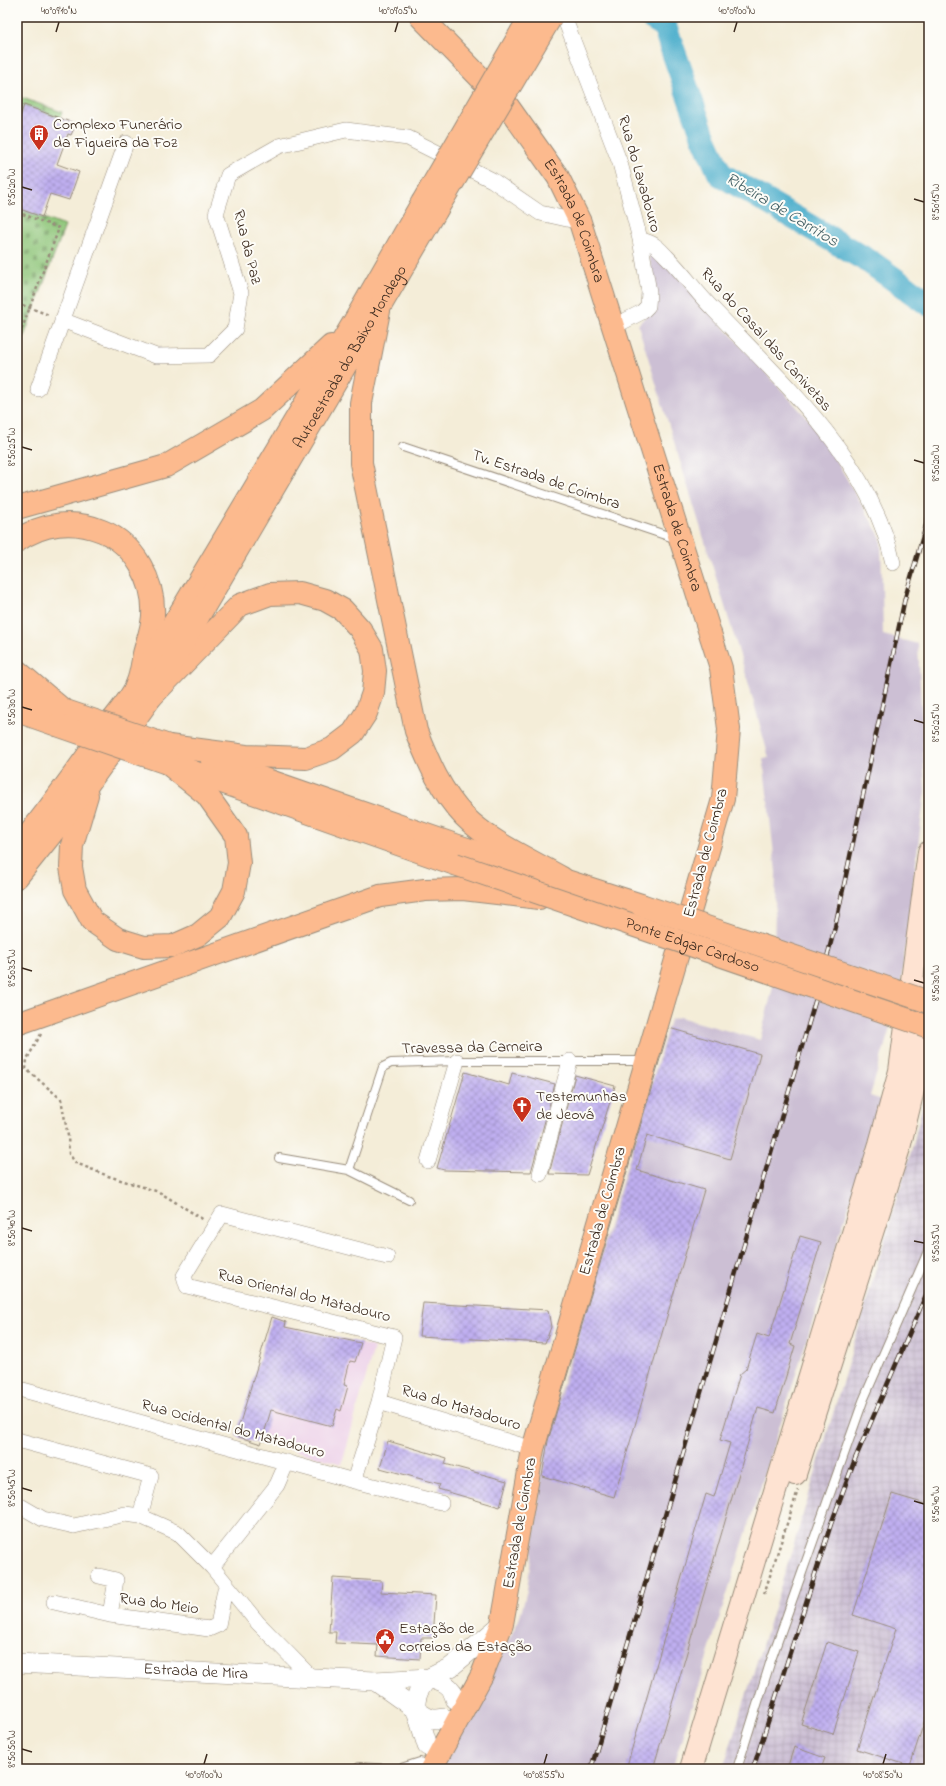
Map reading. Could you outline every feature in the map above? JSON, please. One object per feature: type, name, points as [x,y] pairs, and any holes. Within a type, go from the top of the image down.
[{"type":"main road","name":"Estrada de Coimbra","points":[[421,17],[507,105],[558,176],[580,222],[721,668],[729,729],[723,799],[533,1449],[502,1624],[482,1675],[453,1711],[424,1761]]},
{"type":"main road","name":"Autoestrada do Baixo Mondego","points":[[144,691],[379,311],[429,207],[530,17]]},
{"type":"main road","name":"Autoestrada do Baixo Mondego","points":[[144,691],[357,317],[551,17]]},
{"type":"main road","points":[[379,311],[361,403],[361,463],[416,731],[428,760],[446,794],[464,816],[485,834],[562,878]]},
{"type":"main road","points":[[17,508],[166,466],[262,410],[326,352],[357,317]]},
{"type":"main road","points":[[17,542],[30,532],[50,525],[69,523],[90,526],[112,534],[128,548],[140,566],[151,588],[153,617],[144,691],[91,781],[17,877]]},
{"type":"main road","points":[[17,850],[144,691],[240,605],[270,594],[300,593],[325,600],[344,610],[360,629],[372,649],[375,671],[373,693],[366,713],[353,732],[332,749],[306,758],[168,754]]},
{"type":"main road","points":[[17,671],[60,718]]},
{"type":"main road","points":[[17,693],[60,718]]},
{"type":"main road","points":[[17,711],[60,718],[458,855]]},
{"type":"main road","points":[[17,718],[60,718]]},
{"type":"main road","points":[[91,781],[72,845],[71,867],[75,890],[92,921],[118,939],[144,947],[173,946],[198,934],[220,917],[234,891],[239,863],[236,836],[207,794],[168,754]]},
{"type":"main road","points":[[17,837],[47,811]]},
{"type":"main road","points":[[695,1769],[817,1407],[890,1146],[929,852]]},
{"type":"main road","name":"Ponte Edgar Cardoso","points":[[458,855],[562,878],[929,1002]]},
{"type":"main road","name":"Ponte Edgar Cardoso","points":[[458,855],[558,900],[929,1027]]},
{"type":"main road","points":[[17,1024],[380,896],[425,890],[463,889],[558,900]]},
{"type":"main road","points":[[691,1769],[890,1146],[916,1078],[929,988]]},
{"type":"street","name":"Rua do Lavadouro","points":[[564,17],[620,163],[640,239],[650,292],[648,306],[634,318],[613,327]]},
{"type":"street","name":"Rua da Paz","points":[[62,320],[156,356],[209,355],[235,329],[241,293],[216,214],[228,175],[279,146],[346,130],[408,138],[492,180],[540,213],[580,222]]},
{"type":"street","points":[[38,389],[126,143]]},
{"type":"street","name":"Rua do Casal das Canivetas","points":[[640,239],[654,245],[678,268],[712,308],[799,398],[853,470],[873,506],[884,531],[893,564]]},
{"type":"street","points":[[428,1161],[457,1060]]},
{"type":"street","points":[[540,1174],[570,1060]]},
{"type":"street","points":[[215,1225],[222,1214],[387,1257]]},
{"type":"street","name":"Rua Oriental do Matadouro","points":[[215,1225],[184,1276],[187,1286],[394,1337],[379,1402]]},
{"type":"street","name":"Rua Ocidental do Matadouro","points":[[23,1390],[354,1481],[441,1503]]},
{"type":"street","points":[[354,1481],[379,1402]]},
{"type":"street","name":"Rua do Matadouro","points":[[379,1402],[533,1449]]},
{"type":"street","points":[[17,1440],[151,1476],[140,1516]]},
{"type":"street","points":[[212,1567],[276,1485],[287,1462]]},
{"type":"street","points":[[17,1504],[43,1519],[74,1526],[125,1514],[140,1516],[178,1533],[212,1567],[258,1623],[312,1678]]},
{"type":"street","points":[[99,1576],[116,1580],[110,1615]]},
{"type":"street","name":"Rua do Meio","points":[[54,1602],[110,1615],[209,1629],[218,1625],[226,1584]]},
{"type":"street","points":[[424,1761],[415,1699],[422,1686],[429,1678],[451,1667],[502,1624]]},
{"type":"street","name":"Estrada de Mira","points":[[17,1663],[375,1681],[429,1678]]},
{"type":"street","points":[[375,1681],[428,1718],[435,1720],[453,1711],[454,1693],[446,1684],[429,1678]]},
{"type":"lane","name":"Tv. Estrada de Coimbra","points":[[403,447],[680,540]]},
{"type":"lane","name":"Travessa da Carneira","points":[[349,1170],[383,1067],[392,1063],[457,1060],[647,1060]]},
{"type":"lane","points":[[279,1158],[349,1170],[409,1200]]},
{"type":"lane","points":[[737,1769],[771,1660],[863,1401],[929,1249]]},
{"type":"lane","points":[[398,1769],[424,1761]]},
{"type":"lane","points":[[358,1769],[359,1767],[392,1769]]},
{"type":"path","points":[[17,103],[20,104],[17,113]]},
{"type":"path","points":[[17,212],[59,228],[17,342]]},
{"type":"path","points":[[17,303],[62,320]]},
{"type":"path","points":[[56,1010],[27,1059],[26,1069],[61,1099],[68,1136],[69,1154],[76,1163],[91,1170],[159,1192],[199,1217],[215,1225]]},
{"type":"shaded area","points":[[648,252],[659,256],[819,431],[881,538],[883,635],[918,644],[925,791],[899,997],[870,1096],[882,1100],[672,1769],[441,1769],[519,1620],[527,1590],[542,1476],[552,1419],[670,1020],[679,1017],[760,1040],[773,987],[776,872],[763,758],[769,758],[747,678],[638,325],[658,302]]},
{"type":"shaded area","points":[[929,1078],[929,1769],[723,1769],[798,1531],[913,1145]]},
{"type":"shaded area","points":[[272,1317],[286,1322],[285,1326],[374,1347],[342,1464],[262,1441],[262,1444],[236,1436]]},
{"type":"green space","points":[[17,96],[62,112],[60,118],[24,105],[17,125]]},
{"type":"green space","points":[[17,208],[65,226],[17,355]]},
{"type":"building","name":"Complexo Funerário da Figueira da Foz","points":[[24,105],[76,124],[71,135],[68,134],[57,164],[79,172],[69,200],[50,194],[42,217],[17,208],[17,125]]},
{"type":"building","points":[[669,1028],[760,1054],[730,1159],[647,1135],[637,1170],[704,1190],[614,1497],[542,1476],[548,1441]]},
{"type":"building","points":[[465,1072],[509,1085],[512,1073],[555,1084],[531,1172],[444,1170],[437,1168]]},
{"type":"building","points":[[575,1075],[615,1086],[587,1175],[549,1174]]},
{"type":"building","points":[[800,1236],[821,1242],[790,1344],[795,1346],[775,1413],[758,1408],[653,1769],[626,1769],[706,1494],[714,1497],[730,1443],[720,1440],[740,1374],[746,1369],[757,1334],[769,1338]]},
{"type":"building","points":[[423,1303],[548,1310],[551,1327],[545,1343],[419,1336]]},
{"type":"building","points":[[272,1317],[286,1322],[285,1327],[361,1343],[355,1362],[350,1361],[344,1385],[348,1386],[341,1411],[337,1409],[332,1426],[271,1410],[261,1444],[236,1436]]},
{"type":"building","points":[[388,1441],[447,1458],[445,1464],[507,1481],[500,1507],[438,1489],[440,1484],[380,1468]]},
{"type":"building","points":[[892,1494],[929,1505],[929,1707],[910,1766],[857,1749],[896,1629],[853,1615]]},
{"type":"building","points":[[333,1578],[382,1581],[381,1592],[436,1595],[433,1638],[421,1638],[420,1659],[377,1656],[378,1645],[335,1643],[336,1632],[329,1632]]},
{"type":"building","points":[[827,1642],[859,1652],[833,1734],[801,1724]]},
{"type":"building","points":[[794,1747],[825,1758],[821,1769],[787,1769]]},
{"type":"waterway","name":"Ribeira de Carritos","points":[[651,17],[664,25],[704,138],[720,174],[870,262],[929,304]]},
{"type":"railway","points":[[591,1769],[817,995],[835,927],[905,598],[929,515]]},
{"type":"railway","points":[[753,1769],[831,1524],[855,1459],[929,1288]]},
{"type":"place","name":"Complexo Funerário da Figueira da Foz","points":[[39,151]]},
{"type":"place","name":"Testemunhas de Jeová","points":[[522,1123]]},
{"type":"place","name":"Estação de correios da Estação","points":[[385,1655]]}]
